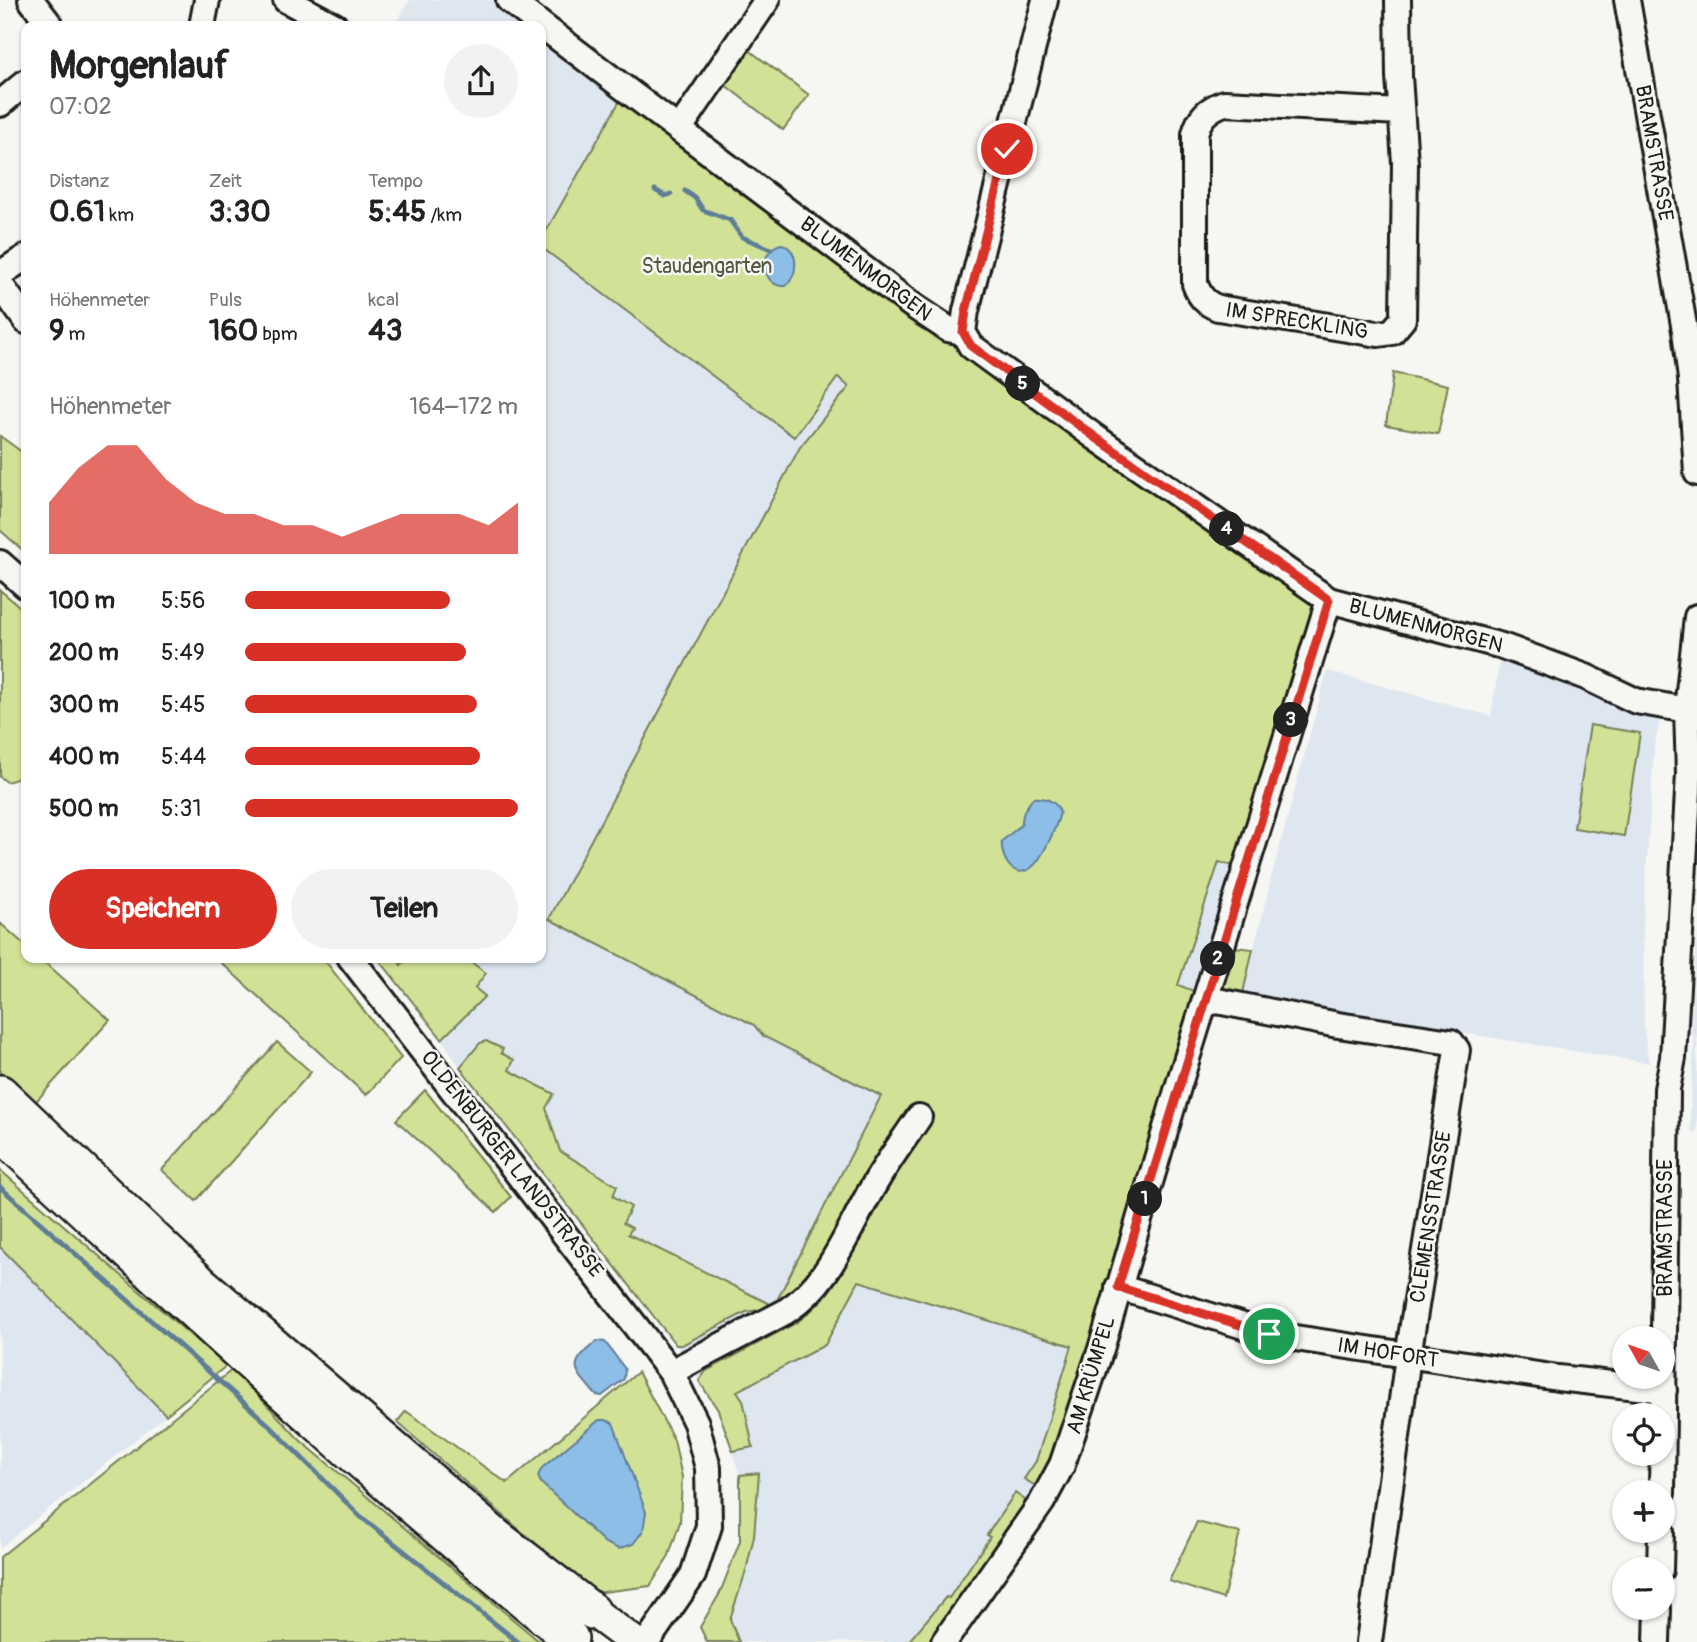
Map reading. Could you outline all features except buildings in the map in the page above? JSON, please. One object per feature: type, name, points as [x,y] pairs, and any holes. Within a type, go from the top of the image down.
[{"type":"highway","points":[[0,1093],[200,1283],[495,1536],[592,1611]]},
{"type":"highway","points":[[0,1133],[183,1302],[489,1572],[573,1640]]},
{"type":"main road","points":[[592,1611],[634,1642]]},
{"type":"street","points":[[32,0],[47,21]]},
{"type":"street","points":[[203,21],[207,0]]},
{"type":"street","points":[[286,0],[326,21]]},
{"type":"street","name":"BLUMENMORGEN","points":[[509,0],[536,21]]},
{"type":"street","points":[[680,128],[767,0]]},
{"type":"street","points":[[963,332],[966,311],[1045,0]]},
{"type":"street","name":"IM SPRECKLING","points":[[1398,0],[1405,163],[1403,319],[1392,332],[1378,334],[1218,308],[1199,296],[1195,284],[1195,134],[1203,115],[1224,103],[1401,113]]},
{"type":"street","name":"BRAMSTRASSE","points":[[1627,0],[1685,331],[1697,472]]},
{"type":"street","name":"BLUMENMORGEN","points":[[546,29],[912,305],[948,329],[963,332],[971,346],[1095,437],[1329,600],[1502,646],[1586,677],[1636,701],[1687,710]]},
{"type":"street","points":[[0,104],[21,86]]},
{"type":"street","points":[[0,274],[21,260]]},
{"type":"street","points":[[0,284],[21,314]]},
{"type":"street","points":[[0,563],[21,582]]},
{"type":"street","name":"AM KRÜMPEL","points":[[944,1642],[1042,1502],[1062,1465],[1101,1349],[1329,600]]},
{"type":"street","name":"BRAMSTRASSE","points":[[1664,1326],[1667,1089],[1673,1049],[1688,788],[1687,710],[1697,617]]},
{"type":"street","name":"OLDENBURGER LANDSTRASSE","points":[[355,963],[671,1373],[696,1423],[708,1468],[709,1526],[693,1575],[647,1642]]},
{"type":"street","name":"CLEMENSSTRASSE","points":[[1204,1004],[1217,1001],[1338,1025],[1451,1042],[1457,1050],[1408,1356],[1369,1642]]},
{"type":"street","points":[[671,1373],[785,1312],[802,1301],[816,1287],[827,1272],[877,1180],[919,1117]]},
{"type":"street","name":"IM HOFORT","points":[[1118,1287],[1269,1334],[1612,1384]]},
{"type":"street","name":"BRAMSTRASSE","points":[[1662,1480],[1664,1390]]},
{"type":"street","points":[[1657,1642],[1658,1620]]},
{"type":"shaded area","points":[[410,0],[492,0],[520,21],[397,21]]},
{"type":"shaded area","points":[[546,40],[916,317],[1315,605],[1053,1452],[1036,1486],[929,1642],[707,1642],[700,1627],[720,1593],[740,1541],[740,1475],[718,1410],[676,1345],[460,1067],[442,1039],[382,963],[546,963]]},
{"type":"shaded area","points":[[1502,646],[1663,707],[1654,748],[1643,922],[1644,1031],[1649,1063],[1463,1033],[1395,1025],[1243,993],[1327,671],[1491,716]]},
{"type":"shaded area","points":[[1697,932],[1697,1133],[1692,1132],[1690,1112]]},
{"type":"shaded area","points":[[0,1247],[166,1415],[0,1548]]},
{"type":"green space","points":[[749,50],[809,95],[783,130],[724,84]]},
{"type":"green space","name":"Staudengarten","points":[[622,97],[916,317],[1315,605],[1241,868],[1219,862],[1178,985],[1199,993],[1088,1351],[1053,1452],[1036,1486],[1024,1479],[1036,1461],[1072,1346],[859,1281],[825,1345],[737,1391],[743,1400],[753,1447],[733,1451],[718,1410],[699,1381],[706,1371],[796,1323],[820,1302],[835,1283],[839,1276],[812,1268],[791,1292],[790,1299],[785,1302],[777,1300],[881,1096],[763,1036],[754,1025],[549,919],[800,447],[849,387],[838,377],[794,437],[546,251],[546,231]]},
{"type":"green space","points":[[1393,373],[1448,385],[1438,434],[1386,425]]},
{"type":"green space","points":[[0,436],[21,451],[21,549],[0,530]]},
{"type":"green space","points":[[0,590],[21,608],[21,778],[7,782],[0,777]]},
{"type":"green space","points":[[1590,725],[1640,733],[1624,836],[1574,828]]},
{"type":"green space","points":[[0,923],[21,942],[21,963],[46,963],[110,1020],[29,1109],[0,1080]]},
{"type":"green space","points":[[1235,947],[1253,949],[1243,993],[1221,987]]},
{"type":"green space","points":[[222,963],[327,963],[401,1058],[366,1095]]},
{"type":"green space","points":[[382,963],[472,963],[486,973],[475,988],[485,996],[442,1039]]},
{"type":"green space","points":[[486,1041],[503,1049],[501,1053],[514,1060],[509,1070],[554,1094],[546,1108],[560,1151],[617,1186],[613,1196],[631,1207],[623,1223],[632,1228],[628,1234],[770,1304],[765,1309],[746,1312],[682,1345],[676,1345],[460,1067],[480,1043]]},
{"type":"green space","points":[[277,1042],[311,1072],[196,1201],[162,1170]]},
{"type":"green space","points":[[425,1090],[511,1197],[496,1212],[396,1120]]},
{"type":"green space","points":[[0,1170],[226,1366],[166,1415],[0,1247]]},
{"type":"green space","points":[[233,1369],[300,1440],[540,1642],[0,1642],[0,1557]]},
{"type":"green space","points":[[638,1372],[674,1440],[682,1477],[680,1522],[668,1558],[650,1586],[595,1593],[397,1422],[406,1411],[507,1483]]},
{"type":"green space","points":[[759,1473],[754,1536],[730,1619],[739,1642],[707,1642],[700,1627],[720,1593],[740,1541],[740,1475]]},
{"type":"green space","points":[[1015,1493],[1026,1501],[929,1642],[908,1642],[946,1597],[949,1598],[990,1537],[987,1535]]},
{"type":"green space","points":[[1197,1522],[1240,1533],[1223,1599],[1169,1581]]},
{"type":"water","points":[[782,244],[792,252],[795,263],[793,275],[786,286],[771,281],[765,267],[769,253]]},
{"type":"water","points":[[1033,798],[1050,801],[1060,813],[1036,864],[1024,871],[1018,871],[1005,860],[1002,841],[1021,825],[1024,811]]},
{"type":"water","points":[[597,1341],[605,1342],[625,1369],[624,1379],[602,1396],[596,1395],[582,1379],[577,1367],[581,1356]]},
{"type":"water","points":[[599,1420],[613,1423],[646,1512],[643,1531],[633,1544],[619,1549],[605,1543],[541,1483],[538,1476],[542,1468]]},
{"type":"waterway","points":[[655,190],[665,196],[671,194]]},
{"type":"waterway","points":[[685,191],[695,198],[703,210],[730,220],[742,237],[771,249]]},
{"type":"waterway","points":[[0,1187],[268,1424],[360,1516],[518,1642]]},
{"type":"route","points":[[1007,149],[966,311],[963,332],[971,346],[1095,437],[1329,600],[1118,1287],[1269,1334]]}]
